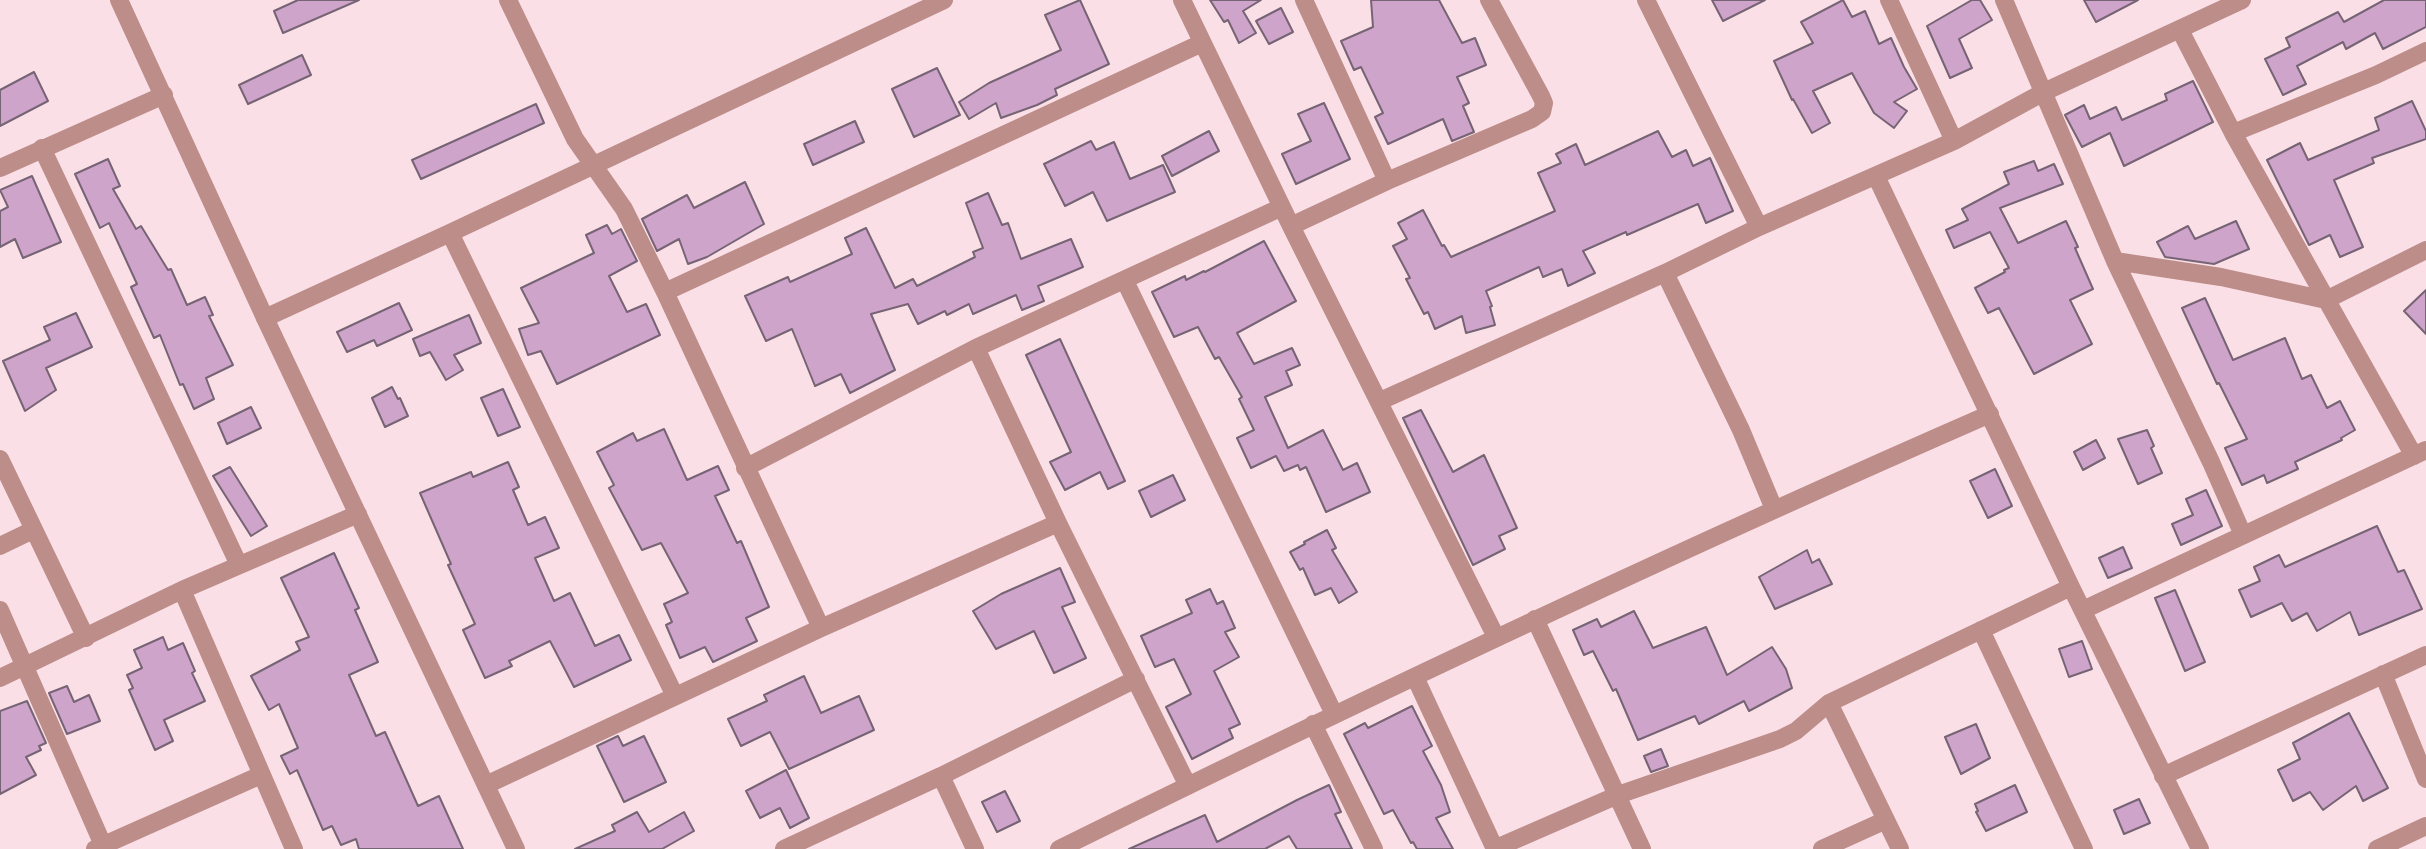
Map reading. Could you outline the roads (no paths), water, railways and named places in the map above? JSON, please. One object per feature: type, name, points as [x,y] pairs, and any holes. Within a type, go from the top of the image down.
[{"type":"street","points":[[119,0],[265,318],[516,849]]},
{"type":"street","points":[[508,0],[575,139],[624,209],[821,628]]},
{"type":"street","points":[[1182,0],[1291,226],[1496,637]]},
{"type":"street","points":[[1304,0],[1387,181]]},
{"type":"street","points":[[1646,0],[1759,228]]},
{"type":"street","points":[[1889,0],[1954,141]]},
{"type":"street","points":[[2004,0],[2115,261],[2243,534]]},
{"type":"street","points":[[1380,401],[1954,141],[2044,92],[2242,0]]},
{"type":"street","points":[[265,318],[941,1]]},
{"type":"street","points":[[1291,226],[1387,181],[1532,119],[1542,112],[1544,103],[1541,96],[1494,1]]},
{"type":"street","points":[[2084,610],[2420,453],[2326,300],[2233,133],[2180,30]]},
{"type":"street","points":[[665,292],[1202,43]]},
{"type":"street","points":[[2233,133],[2376,75],[2426,51]]},
{"type":"street","points":[[0,168],[164,95]]},
{"type":"street","points":[[42,148],[239,565]]},
{"type":"street","points":[[1876,176],[2071,587],[2200,849]]},
{"type":"street","points":[[745,468],[976,348],[1282,206]]},
{"type":"street","points":[[450,233],[675,696]]},
{"type":"street","points":[[2115,261],[2221,277],[2326,300],[2426,250]]},
{"type":"street","points":[[1665,273],[1741,430],[1774,509]]},
{"type":"street","points":[[1125,281],[1334,714]]},
{"type":"street","points":[[976,348],[1058,523],[1188,786]]},
{"type":"street","points":[[1059,849],[1496,637],[1774,509],[1990,414]]},
{"type":"street","points":[[0,459],[86,638]]},
{"type":"street","points":[[0,678],[182,590],[358,514]]},
{"type":"street","points":[[486,785],[821,628],[1058,523]]},
{"type":"street","points":[[0,546],[33,530]]},
{"type":"street","points":[[1415,677],[1494,849],[1618,795],[1780,739],[1796,731],[1829,703],[2071,587]]},
{"type":"street","points":[[182,590],[295,849]]},
{"type":"street","points":[[0,610],[99,847],[261,775]]},
{"type":"street","points":[[1535,619],[1642,849]]},
{"type":"street","points":[[1981,630],[2084,849]]},
{"type":"street","points":[[2164,776],[2426,655]]},
{"type":"street","points":[[2383,674],[2426,779]]},
{"type":"street","points":[[784,849],[941,776],[1136,679]]},
{"type":"street","points":[[1829,703],[1900,849]]},
{"type":"street","points":[[1313,724],[1374,849]]},
{"type":"street","points":[[941,776],[975,849]]},
{"type":"street","points":[[1822,849],[1886,820]]},
{"type":"street","points":[[2377,849],[2426,827]]}]
